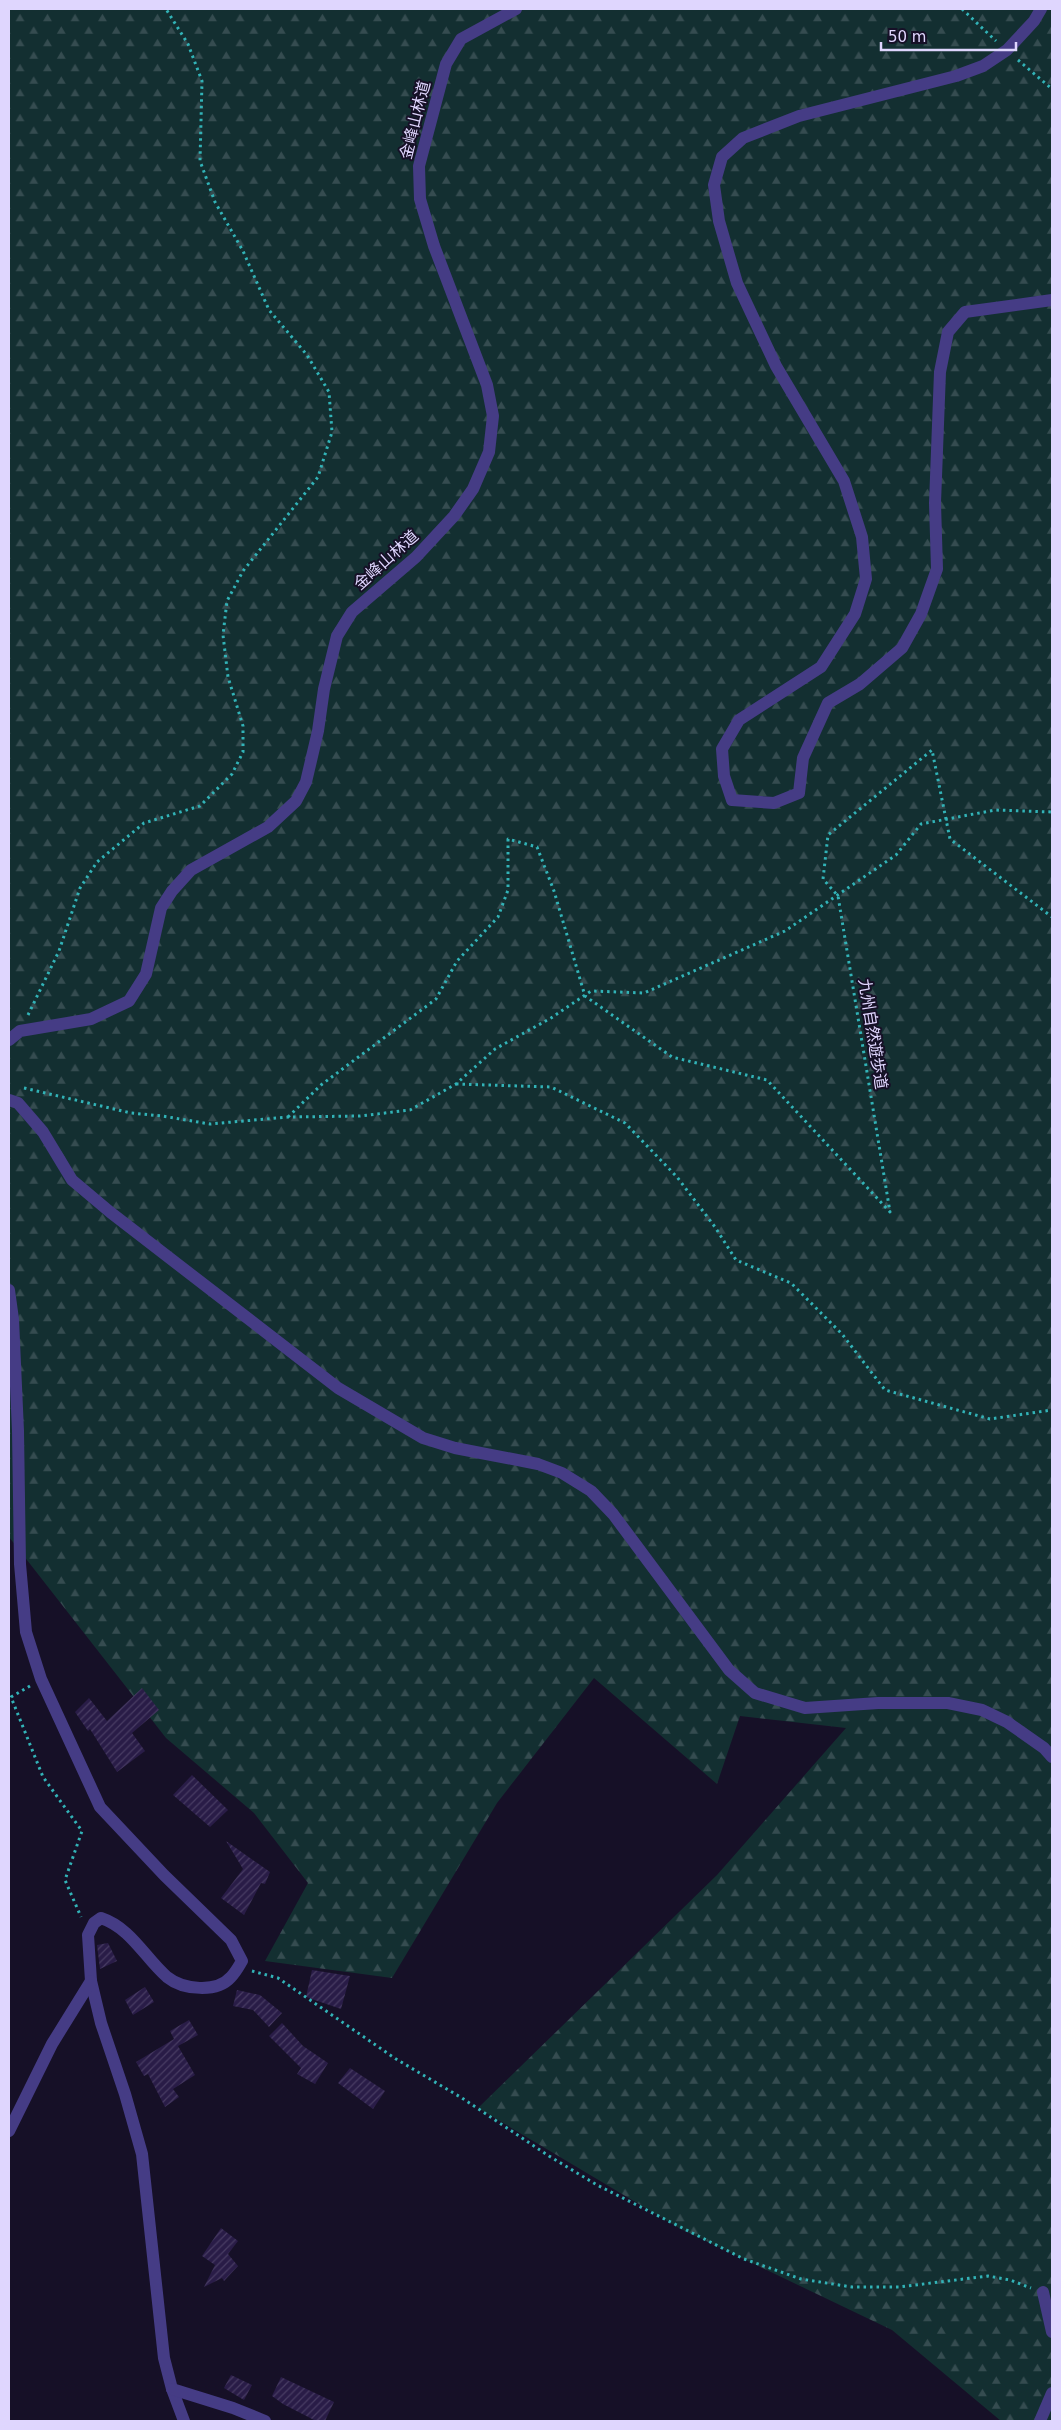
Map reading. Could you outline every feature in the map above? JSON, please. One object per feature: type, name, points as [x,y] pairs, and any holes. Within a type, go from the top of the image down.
[{"type":"street","name":"金峰山林道","points":[[20,1031],[92,1019],[129,1001],[146,974],[161,908],[191,870],[268,827],[296,801],[306,782],[318,731],[324,689],[337,636],[352,612],[416,557],[454,516],[473,489],[489,452],[493,416],[487,385],[434,246],[420,199],[419,166],[446,64],[462,39],[516,9]]},
{"type":"street","points":[[1041,9],[1034,21],[1007,50],[983,66],[956,76],[799,116],[743,138],[722,157],[714,185],[719,221],[737,283],[776,366],[844,481],[862,537],[866,579],[855,614],[821,667],[739,720],[722,749],[724,776],[732,800],[774,803],[799,793],[803,758],[828,703],[860,684],[902,648],[921,614],[937,569],[935,503],[940,372],[948,332],[965,312],[1052,300]]},
{"type":"street","points":[[9,1040],[20,1031]]},
{"type":"street","points":[[9,1100],[18,1103],[43,1132],[72,1180],[110,1212],[338,1388],[423,1438],[455,1448],[538,1464],[562,1473],[591,1491],[613,1514],[729,1670],[755,1694],[805,1708],[878,1703],[948,1703],[982,1710],[1007,1722],[1044,1748],[1052,1757]]},
{"type":"street","points":[[9,1290],[13,1318],[18,1431],[20,1564],[26,1632],[41,1679],[100,1807],[164,1875],[231,1940],[242,1960],[231,1978],[212,1988],[192,1988],[168,1978],[135,1941],[109,1921],[101,1918],[94,1923],[88,1935],[91,1981],[101,2024],[125,2094],[142,2154],[164,2358],[172,2389],[184,2421]]},
{"type":"street","points":[[9,2131],[52,2044],[91,1981]]},
{"type":"street","points":[[1043,2292],[1052,2332]]},
{"type":"street","points":[[172,2389],[233,2408],[265,2421]]},
{"type":"street","points":[[1040,2421],[1052,2392]]},
{"type":"path","points":[[20,1031],[59,951],[80,888],[96,862],[144,823],[200,806],[232,774],[236,767],[243,752],[243,726],[228,677],[222,635],[227,600],[242,571],[318,476],[332,432],[329,392],[307,355],[268,310],[243,251],[215,202],[200,161],[202,81],[188,44],[166,9]]},
{"type":"path","points":[[962,9],[1052,89]]},
{"type":"path","name":"九州自然遊歩道","points":[[288,1116],[321,1085],[436,999],[457,961],[498,917],[508,890],[508,839],[537,847],[554,891],[585,996],[672,1057],[767,1080],[890,1212],[838,896],[823,879],[828,835],[932,750],[950,839],[1052,917]]},
{"type":"path","points":[[18,1086],[131,1113],[210,1124],[288,1116],[360,1116],[410,1110],[456,1084],[495,1049],[551,1018],[591,990],[644,994],[785,931],[896,855],[921,824],[995,810],[1052,812]]},
{"type":"path","points":[[456,1084],[552,1087],[625,1124],[677,1177],[715,1227],[736,1260],[791,1283],[842,1334],[885,1390],[990,1419],[1052,1410]]},
{"type":"path","points":[[41,1679],[11,1697],[43,1777],[82,1831],[65,1880],[88,1935]]},
{"type":"path","points":[[242,1960],[245,1969],[278,1978],[396,2059],[462,2098],[549,2156],[597,2185],[744,2260],[801,2278],[852,2287],[899,2287],[988,2276],[1010,2280],[1043,2292]]},
{"type":"green space","points":[[9,9],[1052,9],[1052,2421],[1001,2421],[892,2330],[679,2228],[478,2108],[717,1875],[846,1728],[740,1716],[717,1784],[594,1678],[497,1803],[392,1978],[265,1961],[308,1883],[254,1813],[166,1738],[9,1537]]},
{"type":"building","points":[[142,1688],[159,1710],[132,1733],[145,1751],[117,1772],[90,1729],[88,1731],[75,1712],[89,1698],[107,1721]]},
{"type":"building","points":[[192,1775],[228,1810],[210,1827],[173,1795]]},
{"type":"building","points":[[226,1841],[270,1872],[265,1884],[261,1883],[244,1915],[221,1898],[243,1869]]},
{"type":"building","points":[[108,1943],[117,1961],[100,1969],[97,1945]]},
{"type":"building","points":[[312,1970],[350,1976],[341,2009],[306,1997]]},
{"type":"building","points":[[145,1987],[154,2002],[133,2015],[125,2000]]},
{"type":"building","points":[[237,1990],[260,1995],[282,2013],[269,2027],[253,2010],[233,2006]]},
{"type":"building","points":[[189,2020],[198,2035],[178,2046],[195,2075],[173,2089],[179,2097],[165,2107],[148,2074],[144,2076],[136,2062],[174,2039],[170,2031]]},
{"type":"building","points":[[282,2023],[303,2046],[328,2063],[315,2084],[297,2074],[301,2068],[269,2036]]},
{"type":"building","points":[[350,2068],[385,2091],[373,2109],[338,2083]]},
{"type":"building","points":[[221,2228],[238,2241],[228,2254],[238,2266],[224,2281],[222,2278],[204,2287],[215,2265],[202,2256]]},
{"type":"building","points":[[231,2375],[252,2385],[244,2400],[224,2388]]},
{"type":"building","points":[[281,2377],[334,2402],[325,2421],[316,2421],[283,2404],[272,2396]]}]
